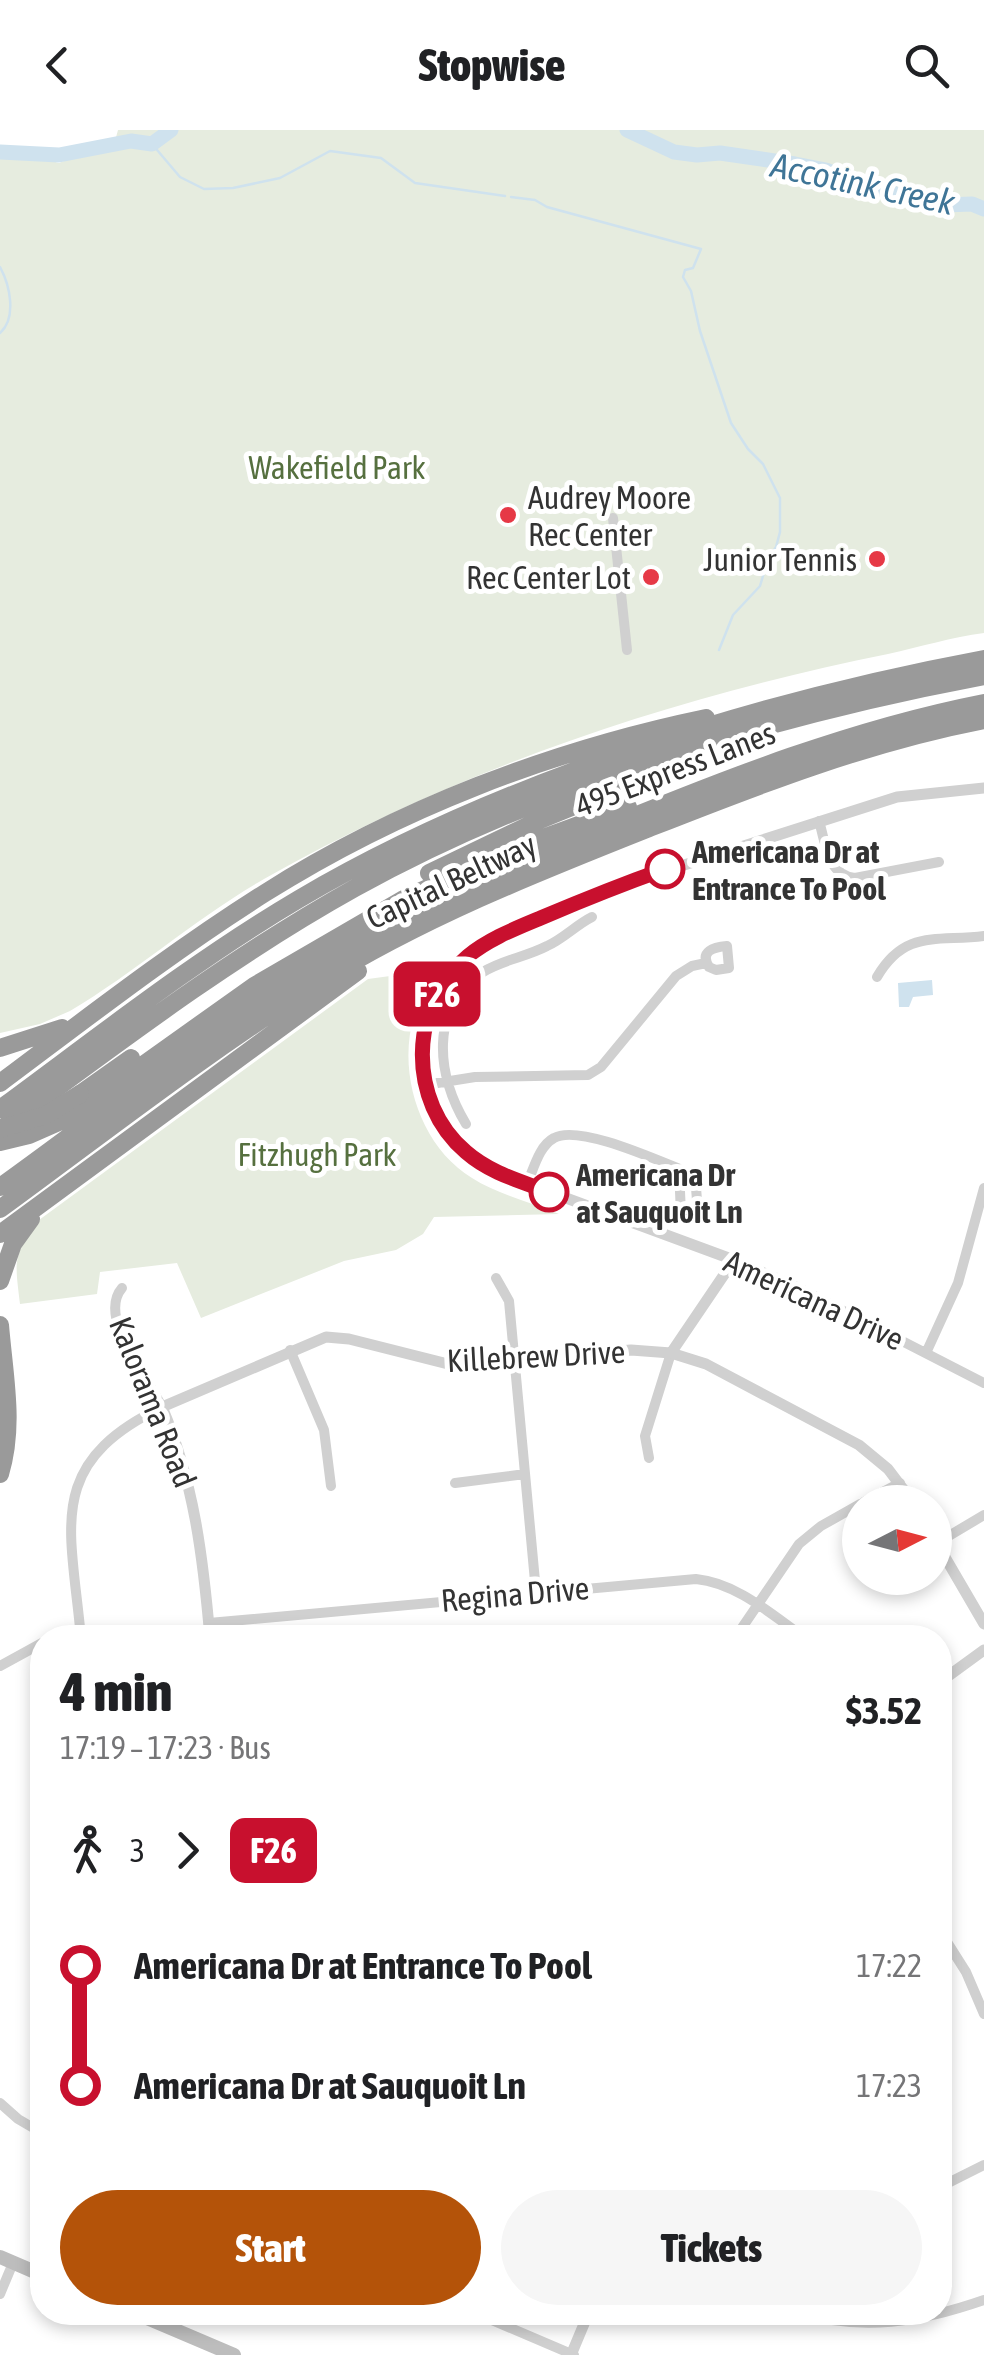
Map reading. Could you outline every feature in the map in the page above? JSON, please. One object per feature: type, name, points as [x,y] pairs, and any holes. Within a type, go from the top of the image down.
[{"type":"highway","name":"Capital Beltway","points":[[0,1108],[238,938],[390,850],[587,769],[720,724],[829,693],[984,659]]},
{"type":"highway","name":"495 Express Lanes","points":[[0,1130],[244,955],[318,908],[396,866],[591,784],[733,737],[850,704],[984,676]]},
{"type":"highway","points":[[0,1083],[266,892],[375,833],[536,765],[628,735],[829,693]]},
{"type":"highway","points":[[0,1142],[52,1127],[83,1100],[293,948],[400,887],[495,840],[603,794],[850,704]]},
{"type":"highway","name":"495 Express Lanes","points":[[0,1187],[280,986],[385,924],[473,882],[700,790],[857,734],[984,704]]},
{"type":"highway","name":"Capital Beltway","points":[[0,1209],[262,1019],[380,946],[450,910],[788,774],[908,737],[984,720]]},
{"type":"highway","points":[[0,1130],[83,1100],[254,986],[440,880],[558,832],[737,768],[857,734]]},
{"type":"highway","points":[[0,1234],[338,986],[450,910]]},
{"type":"highway","points":[[0,1048],[50,1034],[123,992]]},
{"type":"highway","points":[[0,1281],[21,1231],[63,1188]]},
{"type":"highway","points":[[0,1325],[8,1430],[0,1474]]},
{"type":"main road","points":[[6,2260],[30,2270]]},
{"type":"main road","points":[[176,2325],[234,2355]]},
{"type":"street","points":[[613,518],[627,650]]},
{"type":"street","name":"Americana Drive","points":[[984,788],[922,792],[819,820],[612,888],[478,948],[443,982],[429,1012],[422,1048],[425,1085],[440,1121],[460,1147],[497,1172],[790,1284],[984,1383]]},
{"type":"street","points":[[819,820],[832,866],[846,877],[939,862]]},
{"type":"street","points":[[466,1124],[445,1081],[442,1060],[451,1011],[468,985],[500,963],[552,944],[592,917]]},
{"type":"street","points":[[877,976],[890,956],[912,942],[984,936]]},
{"type":"street","points":[[425,1085],[475,1077],[588,1075],[601,1067],[676,976],[692,966],[706,964]]},
{"type":"street","points":[[527,1184],[546,1144],[566,1134],[583,1135],[678,1169]]},
{"type":"street","points":[[926,1353],[958,1283],[984,1188]]},
{"type":"street","points":[[649,1458],[645,1436],[671,1353],[734,1260]]},
{"type":"street","points":[[496,1278],[509,1300],[536,1592]]},
{"type":"street","name":"Kalorama Road","points":[[122,1288],[113,1304],[115,1322],[162,1406],[182,1460],[197,1518],[209,1623]]},
{"type":"street","name":"Killebrew Drive","points":[[78,1625],[71,1530],[77,1486],[90,1458],[130,1422],[314,1340],[336,1337],[452,1364],[632,1350],[671,1353],[706,1364],[842,1435],[875,1456],[900,1483]]},
{"type":"street","points":[[290,1350],[324,1430],[331,1486]]},
{"type":"street","points":[[455,1483],[526,1474]]},
{"type":"street","points":[[896,1485],[900,1483]]},
{"type":"street","points":[[743,1625],[799,1544],[842,1515]]},
{"type":"street","points":[[952,1533],[984,1516]]},
{"type":"street","points":[[952,1569],[984,1624]]},
{"type":"street","name":"Regina Drive","points":[[209,1623],[696,1578],[722,1584],[786,1625]]},
{"type":"street","points":[[0,1666],[30,1650]]},
{"type":"street","points":[[952,1673],[984,1650]]},
{"type":"street","points":[[952,1950],[984,2014]]},
{"type":"street","points":[[0,2103],[30,2126]]},
{"type":"street","points":[[952,2181],[984,2166]]},
{"type":"street","points":[[0,2294],[6,2260]]},
{"type":"street","points":[[952,2312],[984,2300]]},
{"type":"street","points":[[502,2325],[572,2355],[584,2325]]},
{"type":"green space","name":"Wakefield Park","points":[[118,130],[984,130],[984,633],[726,692],[489,771],[338,840],[264,879],[70,1011],[40,1024],[0,1033],[0,155],[9,159],[33,156],[59,163],[115,141]]},
{"type":"green space","name":"Fitzhugh Park","points":[[427,971],[431,977],[415,1013],[408,1058],[416,1105],[426,1127],[438,1147],[472,1178],[559,1214],[434,1217],[423,1234],[396,1250],[344,1261],[201,1318],[177,1263],[100,1272],[97,1294],[20,1304],[18,1259],[39,1220],[368,979]]},
{"type":"water","points":[[932,980],[933,995],[913,997],[909,1007],[899,1007],[898,983]]},
{"type":"waterway","name":"Accotink Creek","points":[[0,152],[59,155],[131,141],[152,144],[171,130]]},
{"type":"waterway","name":"Accotink Creek","points":[[627,130],[674,152],[720,153],[795,164],[826,170],[899,195],[984,209]]},
{"type":"waterway","points":[[152,144],[180,177],[204,189],[233,188],[280,178],[330,151],[381,158],[415,183],[505,196]]},
{"type":"waterway","points":[[511,197],[535,200],[547,207],[701,249],[693,268],[685,270],[683,277],[691,291],[700,331],[731,423],[763,464],[780,498],[776,547],[760,586],[733,615],[719,650]]},
{"type":"waterway","points":[[0,267],[10,301],[9,319],[0,333]]},
{"type":"bus line","name":"F26","points":[[549,1192],[485,1166],[446,1130],[434,1109],[422,1068],[429,1012],[443,982],[478,948],[577,902],[665,869]]},
{"type":"place","name":"Audrey Moore Rec Center","points":[[508,515]]},
{"type":"place","name":"Junior Tennis","points":[[877,559]]},
{"type":"place","name":"Rec Center Lot","points":[[651,577]]},
{"type":"place","name":"Americana Dr at Entrance To Pool","points":[[665,869]]},
{"type":"place","name":"Americana Dr at Sauquoit Ln","points":[[549,1192]]}]
